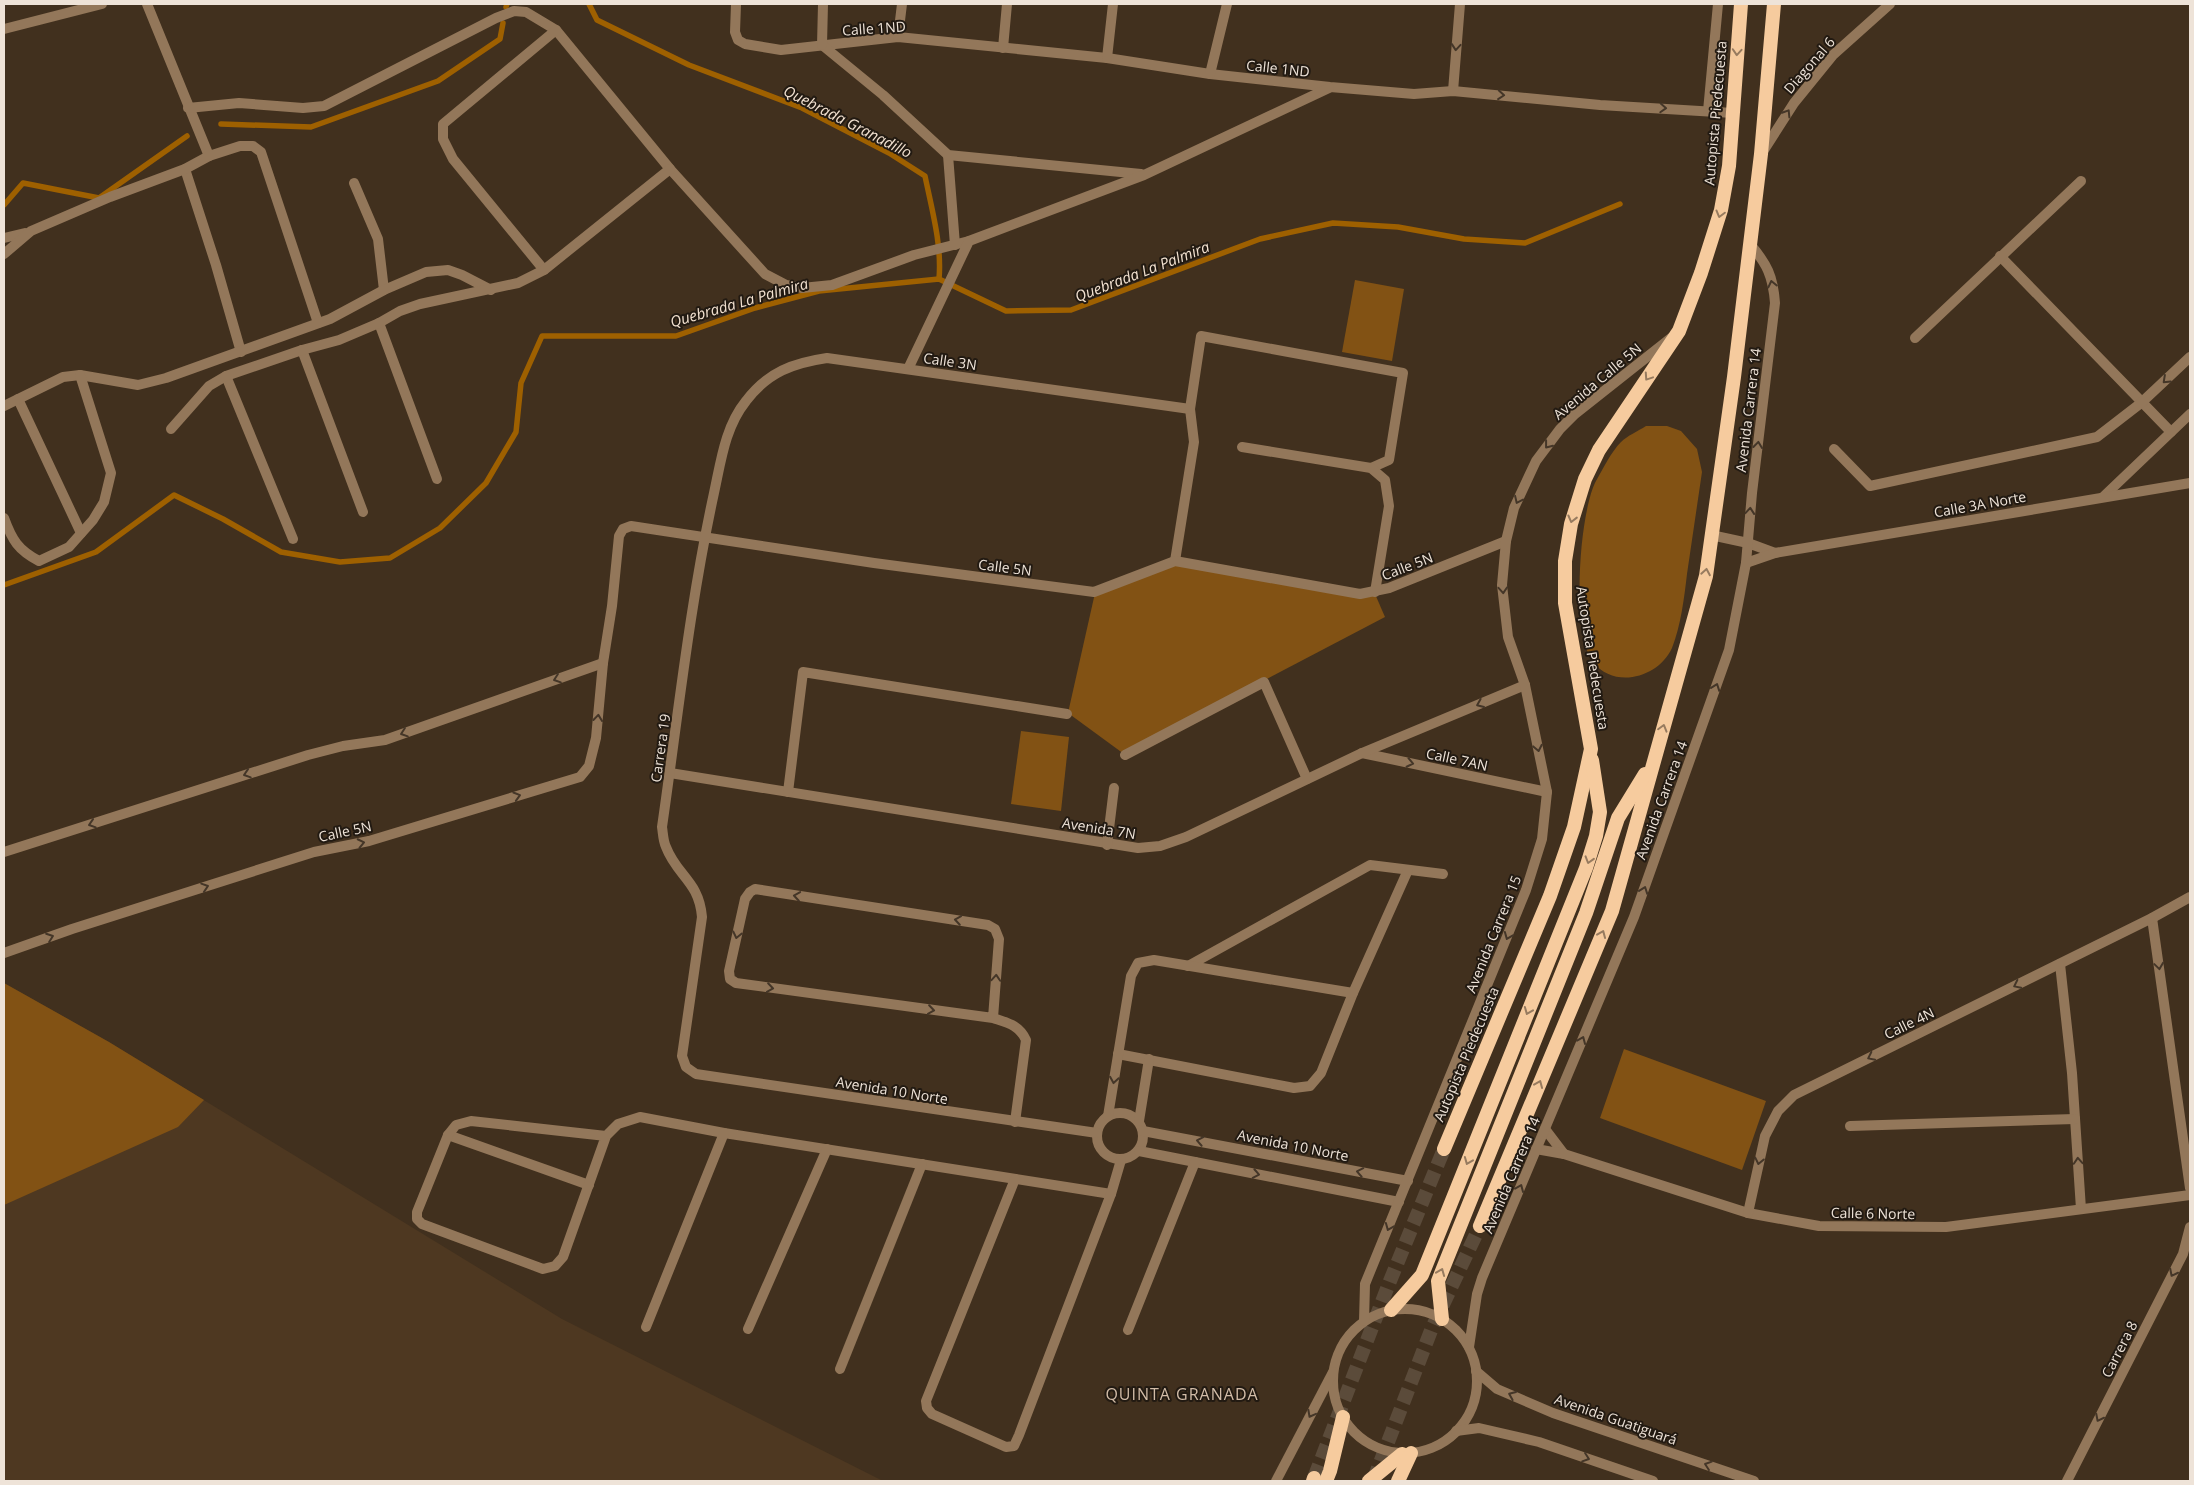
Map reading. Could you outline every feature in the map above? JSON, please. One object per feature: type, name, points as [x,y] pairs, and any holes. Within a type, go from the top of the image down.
[{"type":"highway","name":"Autopista Piedecuesta","points":[[1444,1149],[1550,896],[1574,827],[1591,749],[1565,603],[1565,561],[1571,524],[1585,479],[1599,450],[1679,331],[1701,273],[1721,210],[1729,166],[1741,4]]},
{"type":"highway","points":[[1480,1226],[1612,911],[1706,576],[1734,377],[1762,154],[1774,4]]},
{"type":"highway","points":[[1391,1310],[1422,1276],[1586,868],[1596,836],[1600,812],[1591,749]]},
{"type":"highway","points":[[1442,1319],[1438,1281],[1586,913],[1618,818],[1654,758]]},
{"type":"highway","points":[[1318,1480],[1330,1471],[1343,1417]]},
{"type":"highway","points":[[1369,1481],[1407,1453]]},
{"type":"highway","points":[[1398,1481],[1407,1453]]},
{"type":"street","points":[[4,29],[102,4]]},
{"type":"street","points":[[147,4],[209,156]]},
{"type":"street","name":"Calle 1ND","points":[[736,4],[735,32],[738,40],[745,44],[781,50],[898,38],[1107,58],[1210,74],[1330,87],[1414,94],[1453,91],[1600,105],[1733,112]]},
{"type":"street","points":[[823,4],[822,45],[884,95],[948,156],[1144,175]]},
{"type":"street","points":[[898,38],[902,4]]},
{"type":"street","points":[[1003,48],[1007,4]]},
{"type":"street","points":[[1107,58],[1112,4]]},
{"type":"street","points":[[1210,74],[1227,4]]},
{"type":"street","points":[[1453,91],[1460,4]]},
{"type":"street","points":[[1708,111],[1718,4]]},
{"type":"street","name":"Diagonal 6","points":[[1762,154],[1794,103],[1833,56],[1890,4]]},
{"type":"street","points":[[188,108],[239,103],[303,108],[324,106],[496,18],[514,11],[526,12],[556,30],[670,169],[765,274],[786,285],[802,288],[832,285],[914,254],[969,242],[1144,175],[1330,87]]},
{"type":"street","points":[[544,270],[453,159],[443,139],[443,124],[556,30]]},
{"type":"street","points":[[4,238],[31,231],[110,197],[185,168],[209,156],[240,146],[253,146],[261,152],[318,323]]},
{"type":"street","points":[[948,156],[952,245]]},
{"type":"street","points":[[185,168],[241,352]]},
{"type":"street","points":[[171,430],[209,386],[226,376],[302,350],[339,340],[379,324],[400,311],[420,304],[518,283],[544,270],[670,169]]},
{"type":"street","points":[[1915,338],[2081,181]]},
{"type":"street","points":[[354,183],[378,239],[384,290]]},
{"type":"street","points":[[4,254],[31,231]]},
{"type":"street","points":[[908,369],[969,242]]},
{"type":"street","name":"Avenida Carrera 14","points":[[1468,1347],[1477,1294],[1482,1278],[1634,917],[1729,650],[1746,563],[1752,493],[1775,303],[1774,283],[1764,261],[1750,244]]},
{"type":"street","points":[[2000,256],[2171,432]]},
{"type":"street","points":[[4,406],[63,377],[80,376],[138,384],[166,378],[318,323],[384,290],[426,272],[448,270],[491,290]]},
{"type":"street","points":[[379,324],[438,480]]},
{"type":"street","name":"Avenida Calle 5N","points":[[1506,542],[1514,508],[1536,461],[1560,429],[1574,414],[1679,331]]},
{"type":"street","points":[[1175,561],[1194,442],[1190,409],[1201,336],[1404,373],[1390,460],[1371,468]]},
{"type":"street","points":[[302,350],[364,512]]},
{"type":"street","points":[[1834,449],[1870,486],[2097,437],[2141,402],[2190,357]]},
{"type":"street","name":"Calle 3N","points":[[731,425],[746,401],[767,379],[799,362],[827,358],[1190,409]]},
{"type":"street","points":[[4,518],[11,536],[23,553],[39,561],[69,547],[104,502],[111,473],[80,376]]},
{"type":"street","points":[[226,376],[293,539]]},
{"type":"street","points":[[18,399],[81,533]]},
{"type":"street","points":[[2102,498],[2190,414]]},
{"type":"street","name":"Carrera 19","points":[[686,1067],[682,1056],[702,917],[701,902],[665,846],[662,827],[704,537],[731,425]]},
{"type":"street","points":[[1242,447],[1371,468],[1385,480],[1389,506],[1376,592]]},
{"type":"street","name":"Calle 3A Norte","points":[[1746,563],[1775,553],[2190,483]]},
{"type":"street","name":"Calle 5N","points":[[4,953],[72,929],[314,852],[370,841],[580,777],[589,766],[596,738],[603,663],[612,606],[619,536],[623,529],[631,526],[874,563],[1094,592],[1175,561],[1360,594],[1376,592],[1506,542]]},
{"type":"street","name":"Calle 3A Norte","points":[[1711,535],[1748,543],[1775,553]]},
{"type":"street","name":"Avenida Carrera 15","points":[[1364,1321],[1365,1284],[1526,890],[1542,840],[1547,792],[1525,685],[1508,637],[1502,585],[1506,542]]},
{"type":"street","points":[[4,852],[308,755],[343,746],[385,740],[603,663]]},
{"type":"street","points":[[788,792],[803,672],[1067,714]]},
{"type":"street","points":[[1125,755],[1264,682],[1306,779]]},
{"type":"street","name":"Avenida 7N","points":[[670,774],[1107,844],[1138,848],[1160,846],[1186,837],[1362,754],[1525,685]]},
{"type":"street","name":"Calle 7AN","points":[[1362,754],[1547,792]]},
{"type":"street","points":[[1107,844],[1114,788]]},
{"type":"street","points":[[1188,966],[1370,865],[1377,864],[1443,874]]},
{"type":"street","points":[[1118,1054],[1294,1088],[1310,1086],[1321,1073],[1353,993],[1408,870]]},
{"type":"street","points":[[993,1018],[999,938],[995,929],[988,925],[755,889],[745,899],[729,971],[730,979],[736,983],[993,1018],[1015,1026],[1023,1032],[1026,1040],[1016,1122]]},
{"type":"street","name":"Calle 4N","points":[[1748,1213],[1765,1136],[1778,1111],[1794,1095],[2152,918],[2190,897]]},
{"type":"street","points":[[2152,918],[2190,1188]]},
{"type":"street","points":[[1108,1116],[1131,976],[1138,963],[1154,960],[1353,993]]},
{"type":"street","points":[[2060,964],[2072,1073],[2081,1209]]},
{"type":"street","points":[[1141,1126],[1130,1114],[1119,1112],[1108,1116],[1100,1123],[1096,1133],[1097,1144],[1111,1158],[1121,1160],[1131,1157],[1139,1151],[1143,1141],[1141,1126],[1150,1059]]},
{"type":"street","name":"Avenida 10 Norte","points":[[686,1067],[696,1074],[1096,1133]]},
{"type":"street","points":[[606,1136],[471,1121],[456,1125],[448,1135],[416,1212],[417,1219],[422,1224],[543,1269],[555,1266],[562,1257],[606,1136],[618,1124],[640,1117],[724,1133],[1111,1194]]},
{"type":"street","points":[[1850,1126],[2075,1119]]},
{"type":"street","name":"Avenida 10 Norte","points":[[1141,1126],[1408,1181]]},
{"type":"street","points":[[1545,1129],[1564,1154]]},
{"type":"street","points":[[646,1327],[724,1133]]},
{"type":"street","points":[[448,1135],[589,1185]]},
{"type":"street","points":[[748,1329],[827,1149]]},
{"type":"street","name":"Calle 6 Norte","points":[[1536,1150],[1564,1154],[1748,1213],[1819,1226],[1946,1227],[2190,1195]]},
{"type":"street","points":[[1139,1151],[1399,1202]]},
{"type":"street","points":[[1015,1179],[926,1401],[927,1408],[932,1414],[1006,1447],[1014,1446],[1019,1435],[1111,1194],[1121,1160]]},
{"type":"street","points":[[1128,1330],[1195,1162]]},
{"type":"street","points":[[840,1369],[922,1164]]},
{"type":"street","name":"Carrera 8","points":[[2067,1481],[2183,1254],[2190,1227]]},
{"type":"street","points":[[1276,1481],[1333,1371],[1338,1352],[1349,1334],[1364,1321],[1391,1310],[1409,1309],[1426,1312],[1442,1319],[1457,1332],[1468,1347],[1476,1371],[1476,1392],[1469,1414],[1456,1431],[1436,1446],[1407,1453],[1380,1448],[1367,1442],[1355,1433],[1343,1417],[1335,1398],[1333,1371]]},
{"type":"street","name":"Avenida Guatiguará","points":[[1476,1371],[1497,1389],[1553,1413],[1754,1481]]},
{"type":"street","points":[[1456,1431],[1479,1428],[1539,1442],[1653,1481]]},
{"type":"shaded area","points":[[1355,280],[1404,289],[1392,361],[1342,352]]},
{"type":"shaded area","points":[[1646,426],[1667,426],[1681,431],[1697,449],[1702,472],[1682,612],[1672,648],[1666,658],[1647,673],[1624,678],[1602,671],[1593,662],[1586,647],[1580,600],[1582,545],[1585,519],[1596,481],[1617,446]]},
{"type":"shaded area","points":[[1175,563],[1375,594],[1385,617],[1124,754],[1068,713],[1095,593]]},
{"type":"shaded area","points":[[1021,731],[1069,737],[1061,811],[1011,804]]},
{"type":"shaded area","points":[[4,983],[109,1042],[562,1319],[883,1481],[4,1481]]},
{"type":"shaded area","points":[[4,983],[109,1042],[204,1100],[178,1127],[4,1205]]},
{"type":"shaded area","points":[[1624,1049],[1766,1101],[1742,1170],[1600,1118]]},
{"type":"waterway","name":"Quebrada Granadillo","points":[[589,4],[597,20],[689,65],[802,108],[889,153],[925,176],[938,240],[939,279]]},
{"type":"waterway","name":"Quebrada Granadillo","points":[[221,124],[311,127],[438,81],[500,39],[503,23]]},
{"type":"waterway","name":"Quebrada Granadillo","points":[[4,205],[23,183],[99,198],[187,136]]},
{"type":"waterway","name":"Quebrada La Palmira","points":[[4,585],[96,552],[174,495],[223,519],[281,552],[340,562],[390,558],[440,528],[486,483],[516,432],[521,383],[542,336],[676,336],[755,308],[819,291],[939,279],[1006,311],[1071,310],[1260,239],[1333,223],[1398,227],[1464,239],[1525,243],[1620,204]]},
{"type":"tunnel","points":[[1314,1478],[1390,1281],[1444,1149]]},
{"type":"tunnel","points":[[1373,1481],[1432,1328],[1480,1226]]},
{"type":"district","name":"QUINTA GRANADA","points":[[1182,1394]]}]
